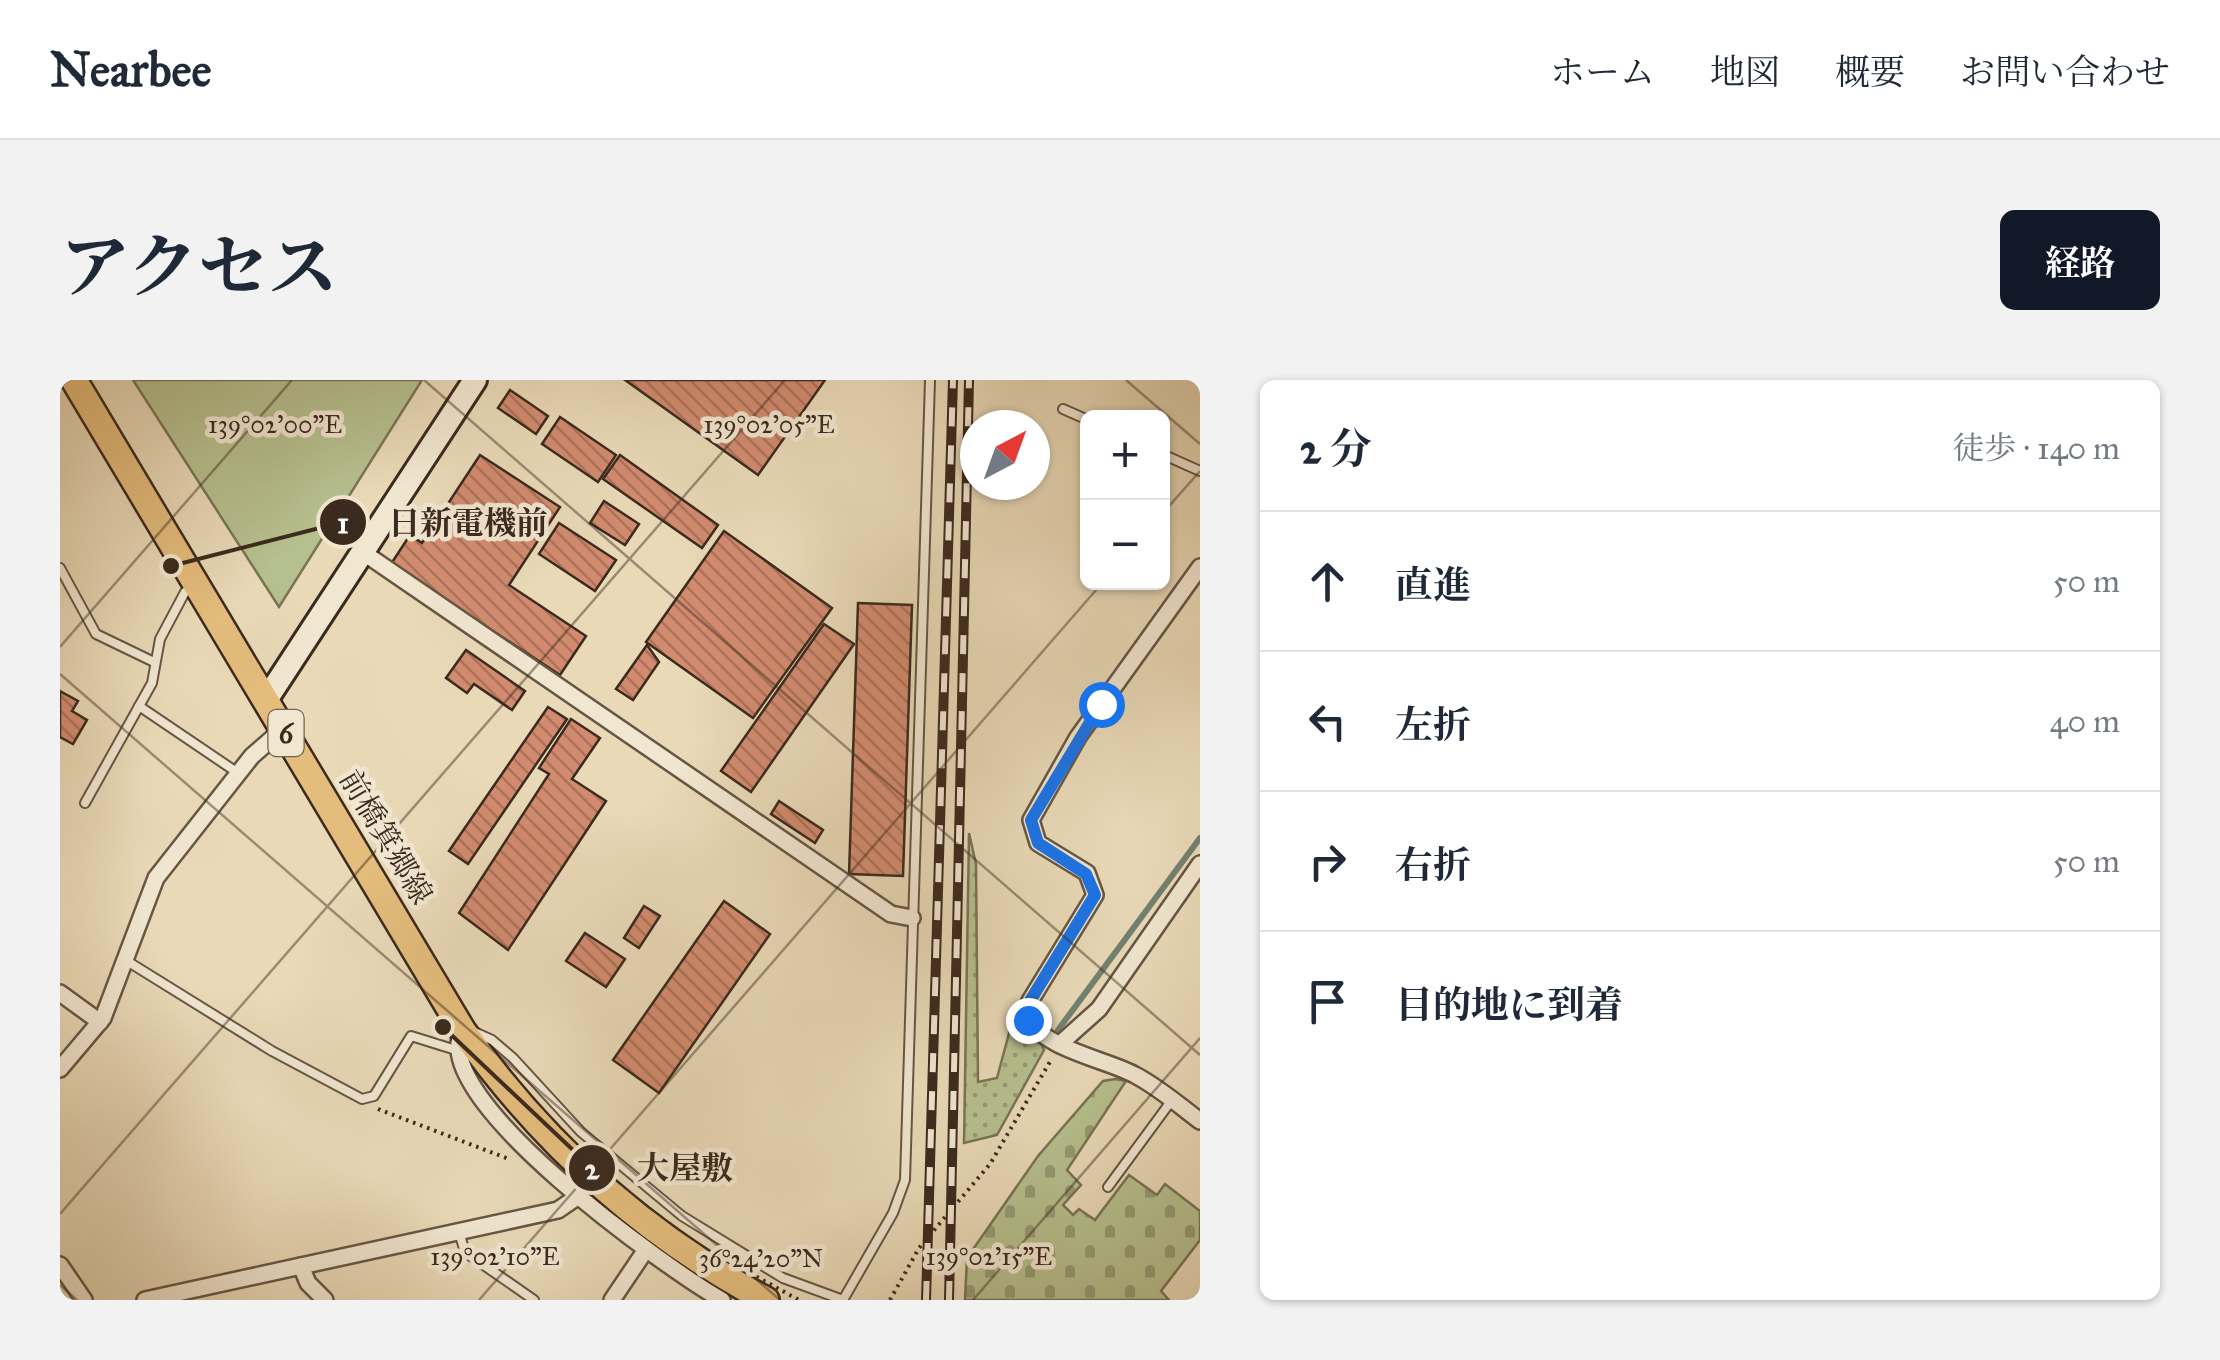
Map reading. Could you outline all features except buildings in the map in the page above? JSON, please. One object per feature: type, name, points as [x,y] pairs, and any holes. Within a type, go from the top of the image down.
[{"type":"main road","name":"前橋箕郷線","points":[[68,381],[284,729],[460,1041],[586,1174],[655,1232],[714,1262]]},
{"type":"main road","name":"6","points":[[714,1262],[766,1300]]},
{"type":"street","points":[[266,700],[476,380]]},
{"type":"street","points":[[364,553],[890,914],[912,918]]},
{"type":"street","points":[[1200,568],[1078,737],[1031,820],[1038,843],[1086,874],[1095,890],[1092,904],[1028,1008],[1032,1026],[1061,1043],[1134,1074],[1200,1121]]},
{"type":"street","points":[[60,1068],[100,1022],[156,878],[238,773],[271,736],[284,729]]},
{"type":"street","points":[[1061,1043],[1099,1009],[1200,864]]},
{"type":"street","points":[[60,992],[100,1022]]},
{"type":"street","points":[[460,1041],[474,1088],[576,1197],[646,1251],[722,1300]]},
{"type":"street","points":[[145,1300],[558,1210],[576,1197]]},
{"type":"street","points":[[612,1300],[646,1251]]},
{"type":"street","points":[[60,1265],[84,1300]]},
{"type":"street","points":[[301,1266],[308,1283],[325,1300]]},
{"type":"lane","points":[[125,960],[272,1052],[370,1100],[411,1036],[492,1040],[580,1132],[682,1216],[783,1278],[843,1300],[893,1213],[905,1180],[930,380]]},
{"type":"lane","points":[[1063,409],[1080,416]]},
{"type":"lane","points":[[1170,457],[1200,470]]},
{"type":"lane","points":[[60,568],[96,634],[154,662]]},
{"type":"lane","points":[[86,803],[154,678],[154,662],[185,592],[197,584]]},
{"type":"lane","points":[[139,706],[238,773]]},
{"type":"lane","points":[[1108,1187],[1172,1100]]},
{"type":"lane","points":[[458,1232],[465,1252],[534,1300]]},
{"type":"path","points":[[890,1300],[919,1248],[990,1164],[1061,1043]]},
{"type":"path","points":[[370,1100],[375,1108],[442,1137],[520,1162],[537,1158]]},
{"type":"path","points":[[714,1262],[799,1300]]},
{"type":"green space","points":[[133,380],[422,380],[279,607]]},
{"type":"green space","points":[[969,833],[976,864],[978,1082],[997,1078],[1011,1026],[1041,1044],[1044,1050],[997,1135],[964,1143]]},
{"type":"green space","points":[[1103,1081],[1126,1081],[1067,1170],[1081,1185],[1063,1205],[1073,1215],[1079,1209],[1095,1220],[1129,1175],[1157,1195],[1165,1184],[1200,1211],[1200,1240],[1161,1291],[1169,1300],[965,1300],[967,1258],[1038,1156]]},
{"type":"waterway","points":[[1058,1030],[1200,838]]},
{"type":"railway","points":[[926,1300],[953,380]]},
{"type":"railway","points":[[949,1300],[969,380]]},
{"type":"place","name":"日新電機前","points":[[171,566]]},
{"type":"place","name":"大屋敷","points":[[443,1027]]},
{"type":"route","points":[[1028,1020],[1030,1001],[1095,895],[1086,874],[1038,843],[1031,820],[1101,704]]}]
